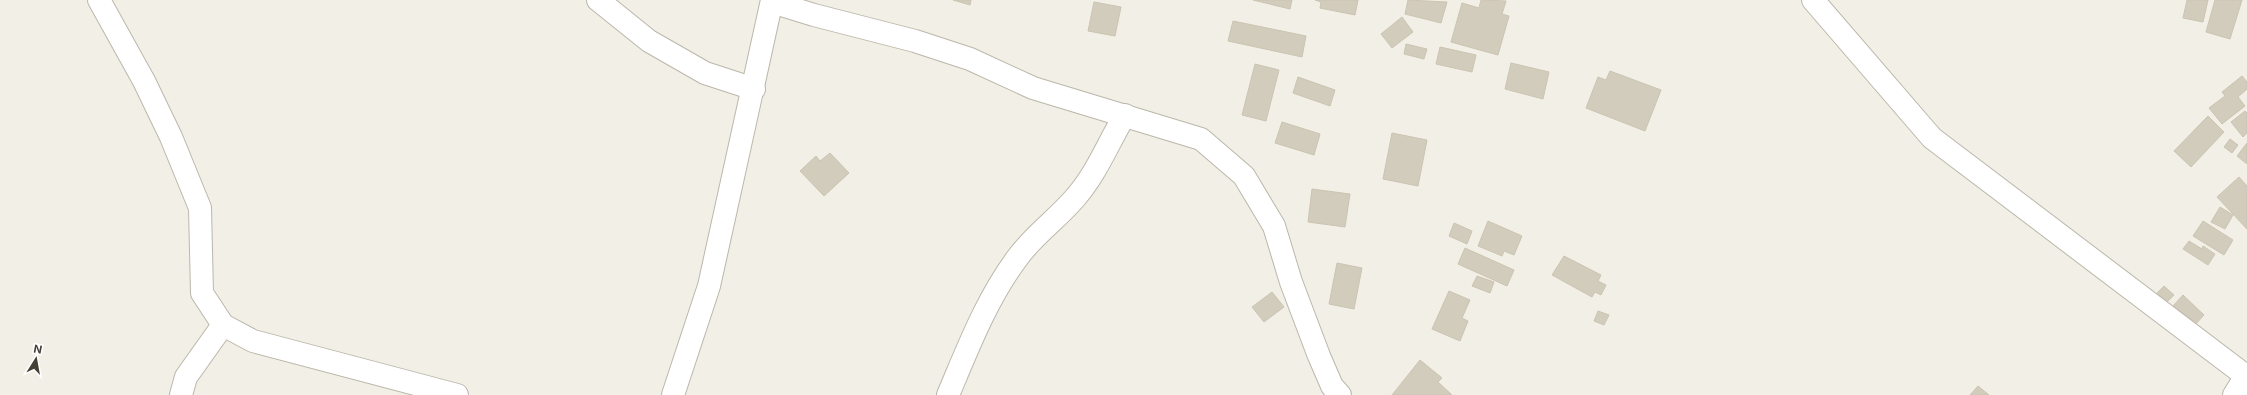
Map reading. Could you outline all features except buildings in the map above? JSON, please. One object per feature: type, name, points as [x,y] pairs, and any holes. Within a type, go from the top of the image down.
[{"type":"street","points":[[99,0],[144,81],[171,137],[200,208],[202,293],[223,325],[253,341],[457,395]]},
{"type":"street","points":[[598,0],[655,45],[704,73],[754,90]]},
{"type":"street","points":[[1813,0],[1932,138],[2246,375],[2234,395]]},
{"type":"street","points":[[673,395],[709,286],[754,90],[772,1],[814,15],[915,41],[970,59],[1033,88],[1201,139],[1244,176],[1274,226],[1291,282],[1319,356],[1332,386],[1340,395]]},
{"type":"street","points":[[948,395],[991,300],[1018,257],[1046,225],[1075,198],[1100,163],[1125,115]]},
{"type":"street","points":[[180,395],[186,377],[223,325]]}]
